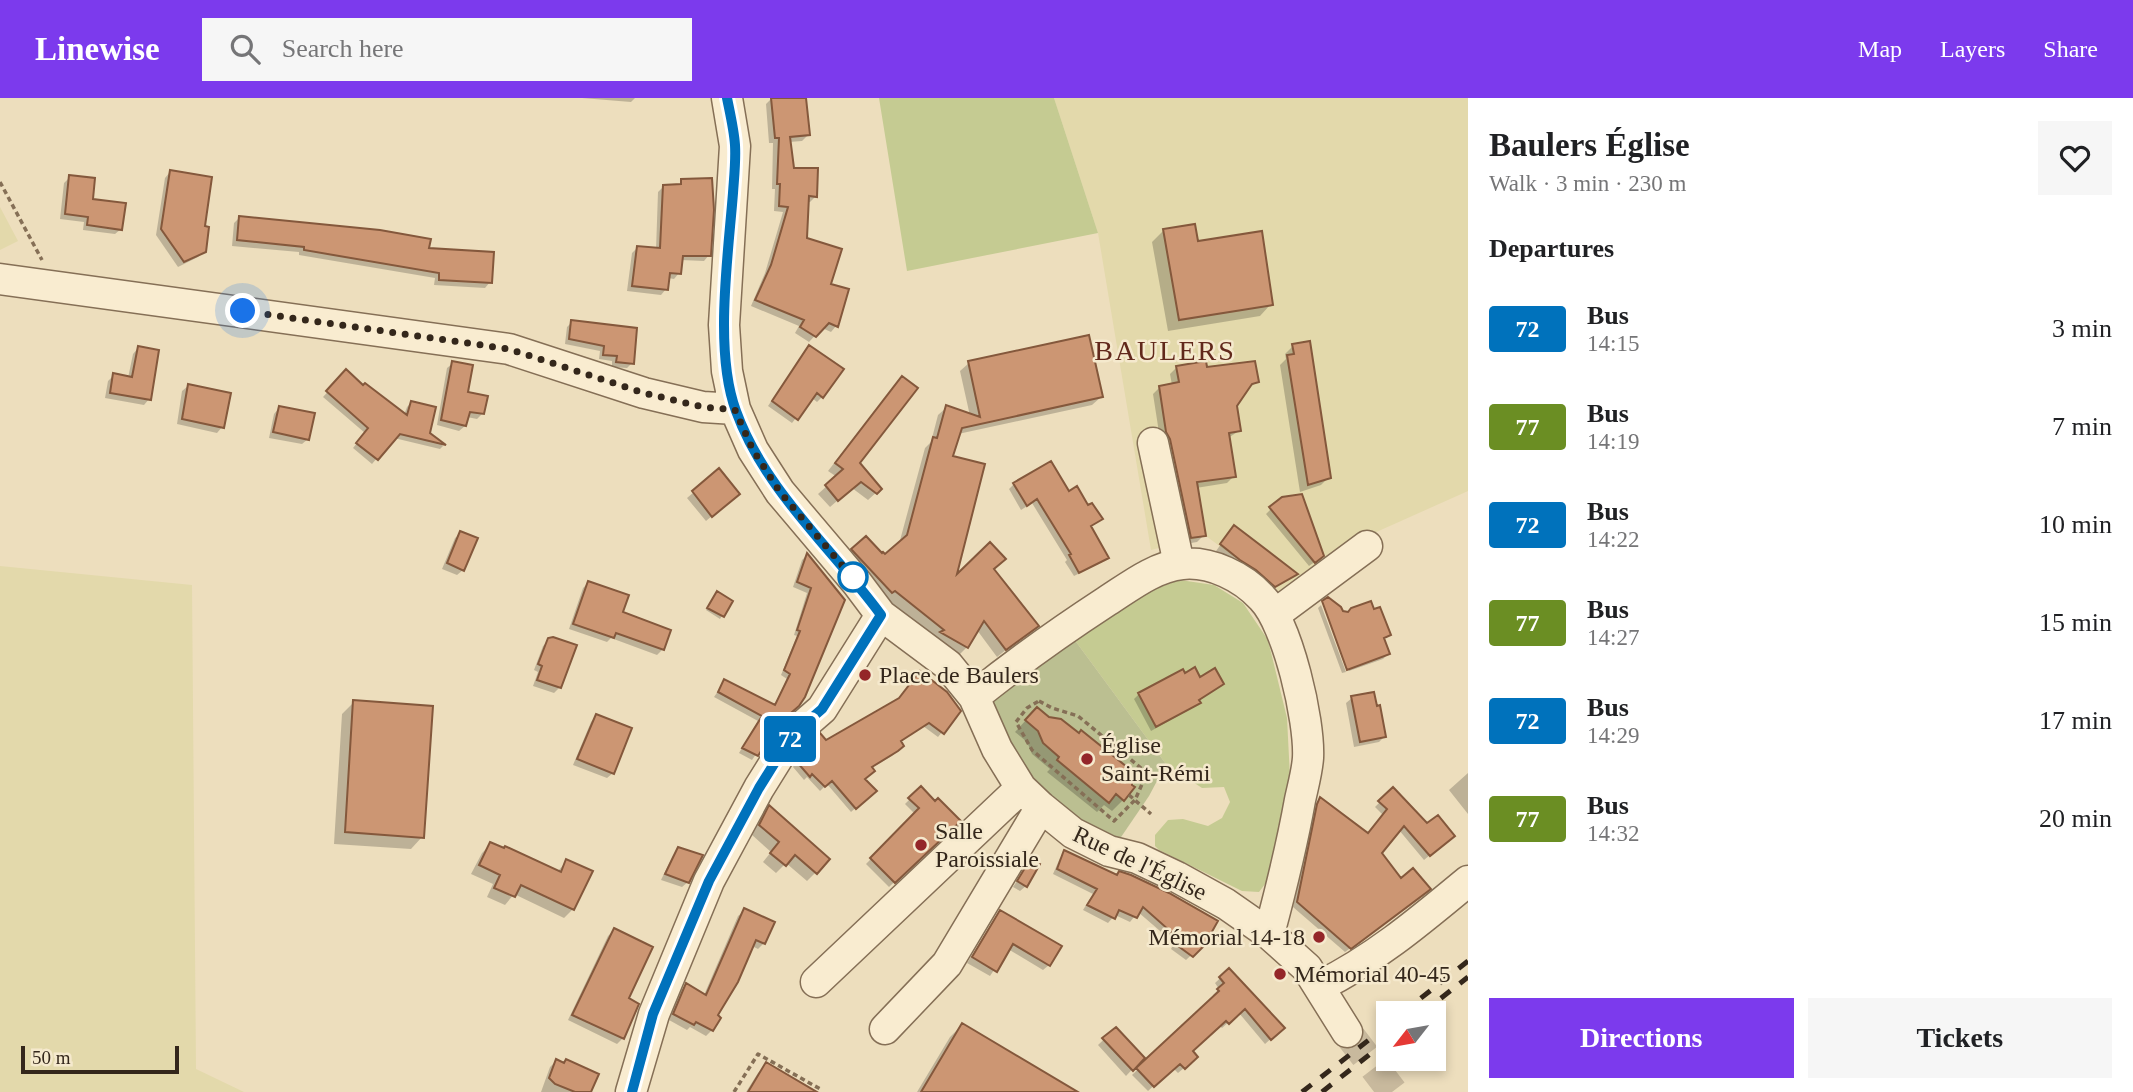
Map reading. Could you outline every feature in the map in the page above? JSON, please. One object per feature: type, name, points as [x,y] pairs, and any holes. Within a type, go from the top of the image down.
[{"type":"street","points":[[727,98],[736,146],[724,325],[727,371],[735,410],[753,450],[780,492],[881,615],[940,659],[983,672],[1014,664]]},
{"type":"street","points":[[0,279],[509,349],[644,393],[703,407],[735,410]]},
{"type":"street","points":[[1153,443],[1180,564]]},
{"type":"street","points":[[1274,615],[1367,546]]},
{"type":"street","points":[[974,697],[1014,664],[1145,576],[1180,564],[1199,564],[1224,571],[1263,598],[1282,633],[1308,730],[1308,760],[1269,934]]},
{"type":"street","points":[[635,1091],[653,1014],[709,881],[759,788],[792,735],[822,709],[881,615]]},
{"type":"street","name":"Rue de l'Église","points":[[940,659],[974,697],[997,750],[1031,797],[1073,834],[1109,851],[1137,858],[1177,877],[1226,904],[1269,934],[1294,954],[1320,986],[1347,1032]]},
{"type":"street","points":[[816,982],[1031,797]]},
{"type":"street","points":[[885,1029],[947,964],[1031,797]]},
{"type":"street","points":[[1320,986],[1349,972],[1396,940],[1468,881]]},
{"type":"path","points":[[0,182],[57,286]]},
{"type":"path","points":[[1039,701],[1078,716],[1147,773],[1135,800],[1114,821],[1032,750],[1016,722],[1027,708],[1039,701]]},
{"type":"path","points":[[1129,795],[1151,814]]},
{"type":"path","points":[[734,1092],[758,1054],[822,1090]]},
{"type":"shaded area","points":[[1054,98],[1468,98],[1468,491],[1363,538],[1282,596],[1275,587],[1206,536],[1151,550],[1098,233]]},
{"type":"shaded area","points":[[0,207],[18,241],[0,250]]},
{"type":"shaded area","points":[[0,566],[192,585],[196,1069],[244,1092],[0,1092]]},
{"type":"green space","points":[[879,98],[1054,98],[1098,233],[907,271]]},
{"type":"green space","points":[[1180,580],[1214,585],[1243,603],[1268,640],[1287,718],[1290,777],[1268,880],[1259,892],[1242,891],[1155,846],[1155,835],[1168,820],[1183,819],[1208,826],[1222,818],[1230,802],[1224,787],[1202,788],[1166,764],[1074,639],[1141,594]]},
{"type":"green space","points":[[1074,639],[1166,764],[1149,796],[1117,843],[1078,823],[1029,773],[1015,750],[991,697]]},
{"type":"building","points":[[771,98],[806,98],[810,135],[790,137],[794,168],[818,168],[817,197],[809,196],[807,238],[842,249],[831,284],[849,289],[838,327],[829,323],[816,337],[800,327],[804,320],[755,300],[771,265],[788,207],[779,206],[779,138],[775,138]]},
{"type":"building","points":[[170,170],[212,177],[205,226],[209,227],[206,252],[184,262],[161,229]]},
{"type":"building","points":[[69,175],[95,178],[93,199],[126,203],[122,230],[87,225],[88,217],[65,214]]},
{"type":"building","points":[[712,178],[714,210],[711,256],[683,256],[681,274],[670,273],[668,290],[632,286],[637,246],[660,248],[663,185],[681,184],[681,179]]},
{"type":"building","points":[[239,216],[380,230],[431,239],[429,248],[494,252],[492,283],[439,280],[439,273],[304,250],[304,247],[237,240]]},
{"type":"building","points":[[1195,224],[1198,241],[1262,231],[1273,305],[1179,320],[1163,229]]},
{"type":"building","points":[[571,320],[637,328],[634,364],[616,362],[617,356],[603,355],[604,346],[569,339]]},
{"type":"building","points":[[1089,335],[1103,397],[962,428],[953,456],[985,464],[957,574],[990,542],[1006,559],[994,569],[1039,626],[1006,650],[984,621],[968,648],[940,632],[944,630],[895,591],[892,593],[851,549],[866,536],[885,554],[907,535],[933,437],[937,438],[946,405],[980,417],[968,361]]},
{"type":"building","points":[[1310,341],[1331,478],[1308,485],[1287,355],[1294,354],[1292,344]]},
{"type":"building","points":[[809,345],[844,369],[823,398],[817,393],[798,420],[772,401]]},
{"type":"building","points":[[138,346],[159,350],[151,400],[110,393],[113,373],[132,377]]},
{"type":"building","points":[[452,361],[473,365],[468,392],[488,396],[484,414],[470,412],[466,426],[441,420]]},
{"type":"building","points":[[1206,361],[1207,367],[1255,361],[1259,382],[1252,384],[1237,406],[1241,431],[1229,433],[1236,477],[1197,482],[1206,536],[1191,538],[1170,439],[1166,432],[1159,386],[1179,382],[1176,366]]},
{"type":"building","points":[[346,369],[363,385],[365,383],[407,415],[411,401],[436,407],[430,433],[446,445],[400,434],[378,460],[356,443],[368,428],[326,391]]},
{"type":"building","points":[[902,376],[918,388],[860,463],[882,489],[877,494],[861,482],[838,501],[825,485],[843,469],[835,463]]},
{"type":"building","points":[[188,384],[231,393],[224,428],[182,419]]},
{"type":"building","points":[[279,406],[315,413],[309,440],[273,432]]},
{"type":"building","points":[[1051,461],[1069,491],[1077,486],[1088,505],[1092,503],[1103,519],[1091,526],[1109,558],[1079,573],[1069,555],[1071,554],[1037,499],[1027,506],[1013,483]]},
{"type":"building","points":[[719,468],[740,494],[712,517],[692,491]]},
{"type":"building","points":[[1302,494],[1324,556],[1315,563],[1269,507],[1282,497]]},
{"type":"building","points":[[1234,525],[1298,574],[1275,587],[1220,544]]},
{"type":"building","points":[[460,531],[478,538],[464,571],[447,563]]},
{"type":"building","points":[[807,553],[845,600],[805,697],[799,706],[777,725],[758,756],[742,748],[762,716],[718,692],[724,679],[775,705],[790,674],[784,670],[800,631],[797,630],[811,588],[797,582]]},
{"type":"building","points":[[588,581],[629,595],[623,612],[671,630],[664,650],[616,633],[614,638],[573,624]]},
{"type":"building","points":[[717,591],[733,601],[724,617],[707,608]]},
{"type":"building","points":[[1328,597],[1343,611],[1348,612],[1351,608],[1371,601],[1374,609],[1380,607],[1391,635],[1384,638],[1390,654],[1347,670],[1322,601]]},
{"type":"building","points":[[553,637],[577,645],[561,688],[537,680],[542,666],[538,664],[548,638]]},
{"type":"building","points":[[1195,667],[1200,677],[1215,668],[1224,684],[1199,700],[1201,703],[1156,727],[1138,693],[1183,669],[1185,673]]},
{"type":"building","points":[[920,671],[947,692],[961,711],[944,734],[929,723],[901,741],[904,746],[898,751],[872,767],[875,771],[865,779],[877,791],[856,809],[832,781],[825,787],[812,774],[810,777],[796,761],[805,746],[820,733],[826,740],[899,698]]},
{"type":"building","points":[[1374,692],[1377,706],[1380,705],[1386,737],[1360,742],[1351,696]]},
{"type":"building","points":[[353,700],[433,706],[424,838],[345,832]]},
{"type":"building","name":"Église Saint-Rémi","points":[[1037,707],[1049,717],[1061,719],[1079,733],[1081,730],[1132,771],[1132,785],[1135,787],[1124,801],[1116,794],[1109,803],[1057,760],[1059,757],[1043,743],[1038,731],[1025,720]]},
{"type":"building","points":[[596,714],[632,728],[614,774],[577,759]]},
{"type":"building","name":"Salle Paroissiale","points":[[921,786],[935,801],[938,798],[961,821],[895,883],[870,858],[919,808],[908,798]]},
{"type":"building","points":[[1393,787],[1427,823],[1438,815],[1455,836],[1430,856],[1404,826],[1382,853],[1401,878],[1413,868],[1431,889],[1351,949],[1297,902],[1317,804],[1320,797],[1368,833],[1387,809],[1378,801]]},
{"type":"building","points":[[769,805],[830,859],[817,874],[795,855],[786,866],[770,853],[779,842],[759,825]]},
{"type":"building","points":[[490,842],[504,848],[505,846],[561,872],[566,859],[593,871],[574,910],[521,885],[515,897],[494,888],[500,875],[479,865]]},
{"type":"building","points":[[678,847],[703,855],[689,883],[665,874]]},
{"type":"building","points":[[1064,850],[1117,875],[1119,871],[1131,875],[1218,921],[1204,946],[1193,957],[1174,943],[1178,938],[1143,907],[1137,918],[1119,910],[1115,919],[1087,905],[1097,889],[1057,869]]},
{"type":"building","points":[[1031,858],[1040,864],[1027,887],[1017,881]]},
{"type":"building","points":[[744,908],[775,922],[765,944],[756,940],[738,982],[718,1015],[721,1018],[713,1031],[673,1014],[686,983],[706,995]]},
{"type":"building","points":[[1000,910],[1062,946],[1050,966],[1013,944],[997,972],[972,957]]},
{"type":"building","points":[[614,928],[653,947],[629,998],[639,1004],[624,1039],[572,1015]]},
{"type":"building","points":[[1229,968],[1285,1028],[1271,1040],[1245,1009],[1229,1024],[1226,1021],[1193,1051],[1198,1057],[1185,1069],[1180,1064],[1154,1087],[1136,1068],[1219,991],[1217,989],[1224,983],[1219,977]]},
{"type":"building","points":[[962,1023],[1078,1092],[921,1092]]},
{"type":"building","points":[[1116,1027],[1145,1058],[1133,1071],[1102,1038]]},
{"type":"building","points":[[556,1059],[564,1063],[566,1059],[599,1074],[591,1092],[575,1092],[555,1084],[549,1078]]},
{"type":"building","points":[[766,1062],[817,1092],[748,1092]]},
{"type":"tunnel","points":[[1347,1032],[1393,1092]]},
{"type":"railway","points":[[1417,1001],[1468,961]]},
{"type":"railway","points":[[1437,1001],[1468,977]]},
{"type":"railway","points":[[1302,1092],[1376,1034]]},
{"type":"railway","points":[[1322,1092],[1376,1049]]},
{"type":"bus line","name":"72","points":[[632,1092],[653,1014],[709,881],[759,788],[792,735],[822,709],[881,615],[780,492],[753,450],[735,410],[727,371],[724,325],[736,146],[727,98]]},
{"type":"place","name":"Place de Baulers","points":[[865,675]]},
{"type":"place","name":"Église Saint-Rémi","points":[[1087,759]]},
{"type":"place","name":"Salle Paroissiale","points":[[921,845]]},
{"type":"place","name":"Mémorial 14-18","points":[[1319,937]]},
{"type":"place","name":"Mémorial 40-45","points":[[1280,974]]},
{"type":"district","name":"BAULERS","points":[[1165,350]]},
{"type":"route","points":[[243,311],[509,349],[644,393],[703,407],[735,410],[753,450],[780,492],[857,583],[853,577]]}]
